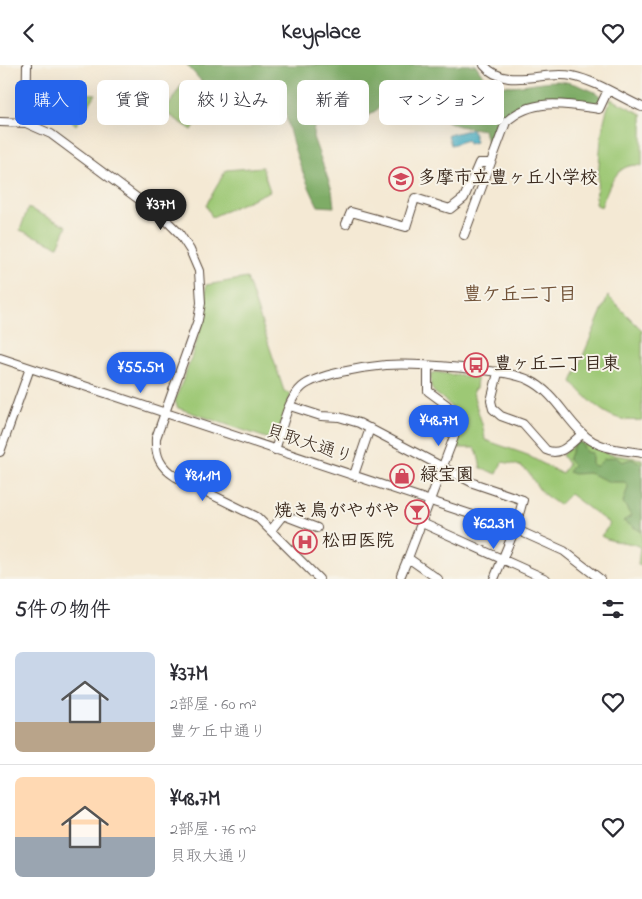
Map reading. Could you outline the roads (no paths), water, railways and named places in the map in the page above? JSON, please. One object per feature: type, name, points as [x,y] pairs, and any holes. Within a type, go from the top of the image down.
[{"type":"street","points":[[27,65],[27,80]]},
{"type":"street","points":[[484,65],[498,76],[508,79],[566,75],[582,79],[642,107]]},
{"type":"street","points":[[464,235],[506,123],[516,113],[529,107],[554,104],[599,109],[608,92]]},
{"type":"street","points":[[0,122],[15,123]]},
{"type":"street","points":[[31,125],[51,134],[164,218],[179,233],[194,257],[201,283],[200,310],[156,437],[155,450],[159,461],[166,470],[247,510],[272,529],[319,579]]},
{"type":"street","points":[[346,224],[351,212],[406,227],[415,198],[450,209],[464,198],[480,163],[490,163]]},
{"type":"street","name":"貝取大通り","points":[[0,358],[515,529],[564,551],[600,579]]},
{"type":"street","points":[[275,450],[290,406],[298,390],[315,380],[385,365],[516,375],[538,384],[554,398],[582,434],[601,445],[642,453]]},
{"type":"street","points":[[401,575],[454,437],[452,413],[447,405],[428,391],[428,367]]},
{"type":"street","points":[[0,452],[30,368]]},
{"type":"street","points":[[498,373],[491,401],[493,409],[501,416],[523,423],[546,450],[551,452],[561,451],[582,434]]},
{"type":"street","points":[[290,406],[321,416],[339,417],[370,429],[473,483],[523,500],[515,529],[494,579]]},
{"type":"street","points":[[354,475],[370,429]]},
{"type":"street","points":[[272,529],[283,515],[317,528]]},
{"type":"street","points":[[422,523],[546,579]]},
{"type":"street","points":[[408,558],[438,579]]},
{"type":"water","points":[[472,129],[476,142],[468,144],[467,140],[451,145],[448,135]]},
{"type":"place","name":"多摩市立豊ヶ丘小学校","points":[[401,179]]},
{"type":"place","name":"豊ヶ丘二丁目東","points":[[476,365]]},
{"type":"place","name":"緑宝園","points":[[402,476]]},
{"type":"place","name":"焼き鳥がやがや","points":[[417,512]]},
{"type":"place","name":"松田医院","points":[[305,542]]},
{"type":"district","name":"豊ケ丘二丁目","points":[[520,295]]}]
